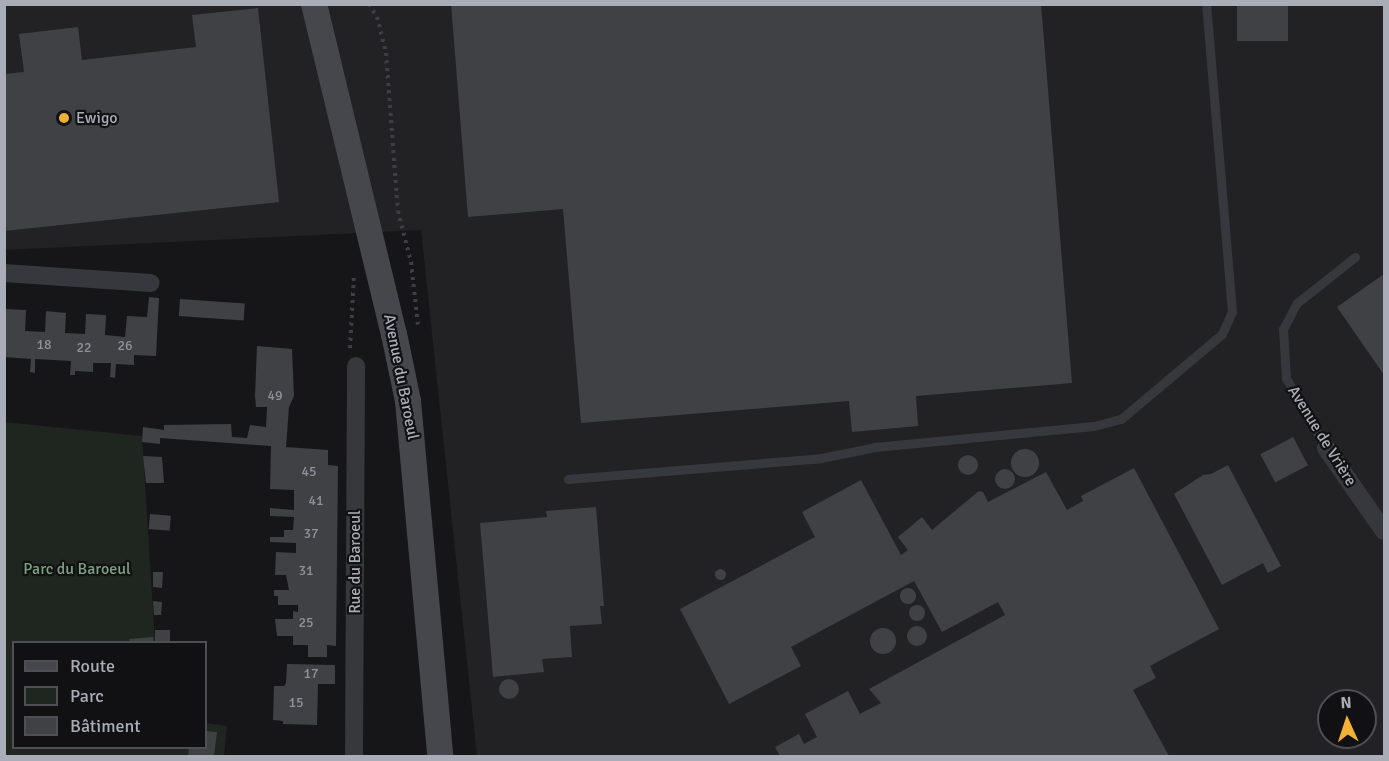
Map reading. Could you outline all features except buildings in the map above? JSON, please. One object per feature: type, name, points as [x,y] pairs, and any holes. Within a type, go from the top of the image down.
[{"type":"main road","name":"Avenue du Baroeul","points":[[314,4],[394,333],[408,401],[440,756]]},
{"type":"street","points":[[4,273],[151,283]]},
{"type":"street","name":"Rue du Baroeul","points":[[354,756],[356,367]]},
{"type":"street","name":"Avenue de Vrière","points":[[1326,448],[1384,531]]},
{"type":"lane","points":[[568,479],[821,458],[875,447],[1100,426],[1121,419],[1222,334],[1232,312],[1206,4]]},
{"type":"lane","name":"Avenue de Vrière","points":[[1326,448],[1286,378],[1283,329],[1298,303],[1355,256]]},
{"type":"path","points":[[354,273],[349,368],[356,367]]},
{"type":"shaded area","points":[[4,5],[1384,5],[1384,756],[477,756],[421,230],[5,250]]},
{"type":"green space","name":"Parc du Baroeul","points":[[4,422],[142,436],[155,641],[12,641],[12,749],[207,749],[207,723],[227,726],[224,756],[5,756]]},
{"type":"place","name":"Ewigo","points":[[64,118]]}]
